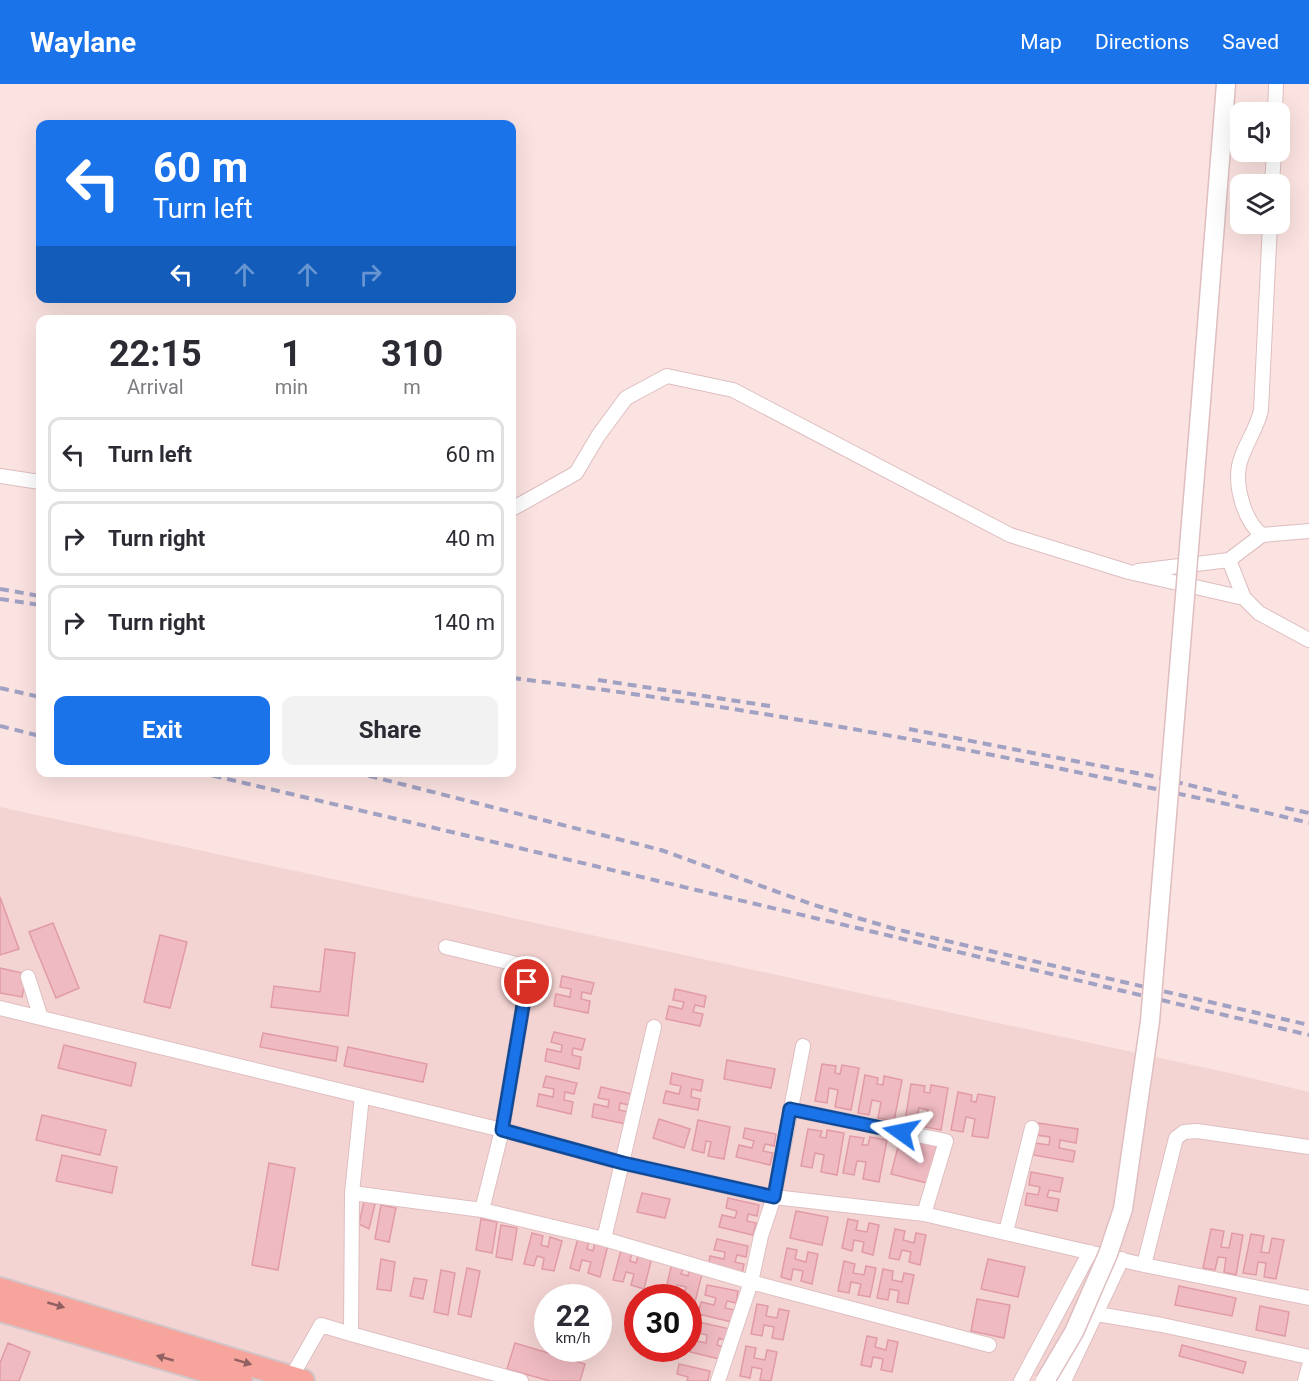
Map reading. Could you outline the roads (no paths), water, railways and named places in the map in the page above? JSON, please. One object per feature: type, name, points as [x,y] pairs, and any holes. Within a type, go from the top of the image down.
[{"type":"main road","points":[[0,1289],[297,1379]]},
{"type":"main road","points":[[0,1310],[241,1381]]},
{"type":"street","points":[[1045,1381],[1074,1332],[1108,1254],[1123,1209],[1150,1021],[1226,84]]},
{"type":"street","points":[[1275,102],[1276,84]]},
{"type":"street","points":[[1262,534],[1254,529],[1248,520],[1241,494],[1239,469],[1257,426],[1261,410],[1270,234]]},
{"type":"street","points":[[516,507],[576,473],[598,436],[626,398],[667,376],[733,390],[1010,536],[1129,572],[1244,598]]},
{"type":"street","points":[[0,476],[36,481]]},
{"type":"street","points":[[1129,572],[1228,561],[1262,534],[1309,531]]},
{"type":"street","points":[[1228,561],[1244,598],[1259,613],[1309,640]]},
{"type":"street","points":[[446,947],[516,964],[527,982],[502,1130],[482,1210]]},
{"type":"street","points":[[28,977],[41,1018]]},
{"type":"street","points":[[0,1008],[502,1130],[623,1163],[774,1197],[924,1214],[1144,1265],[1309,1298]]},
{"type":"street","points":[[604,1239],[654,1027]]},
{"type":"street","points":[[718,1381],[751,1282],[761,1236],[774,1197],[803,1046]]},
{"type":"street","points":[[351,1334],[352,1192],[362,1096]]},
{"type":"street","points":[[790,1109],[946,1142],[924,1214]]},
{"type":"street","points":[[1006,1232],[1032,1128]]},
{"type":"street","points":[[1144,1265],[1176,1138],[1184,1132],[1197,1131],[1309,1147]]},
{"type":"street","points":[[352,1192],[482,1210],[604,1239],[751,1282],[989,1345]]},
{"type":"street","points":[[1021,1381],[1090,1252]]},
{"type":"street","points":[[1064,1381],[1122,1259]]},
{"type":"street","points":[[1097,1314],[1162,1325],[1309,1357]]},
{"type":"street","points":[[297,1379],[321,1325],[521,1381]]},
{"type":"street","points":[[1305,1381],[1309,1366]]},
{"type":"railway","points":[[0,589],[36,595]]},
{"type":"railway","points":[[0,599],[36,604]]},
{"type":"railway","points":[[516,679],[741,710],[892,736],[1044,765],[1309,823]]},
{"type":"railway","points":[[598,680],[776,707]]},
{"type":"railway","points":[[0,688],[36,696]]},
{"type":"railway","points":[[0,726],[36,735]]},
{"type":"railway","points":[[909,729],[1152,776],[1238,797]]},
{"type":"railway","points":[[219,777],[1309,1035]]},
{"type":"railway","points":[[374,777],[661,850],[814,905],[895,929],[1309,1025]]},
{"type":"railway","points":[[1285,808],[1309,813]]}]
